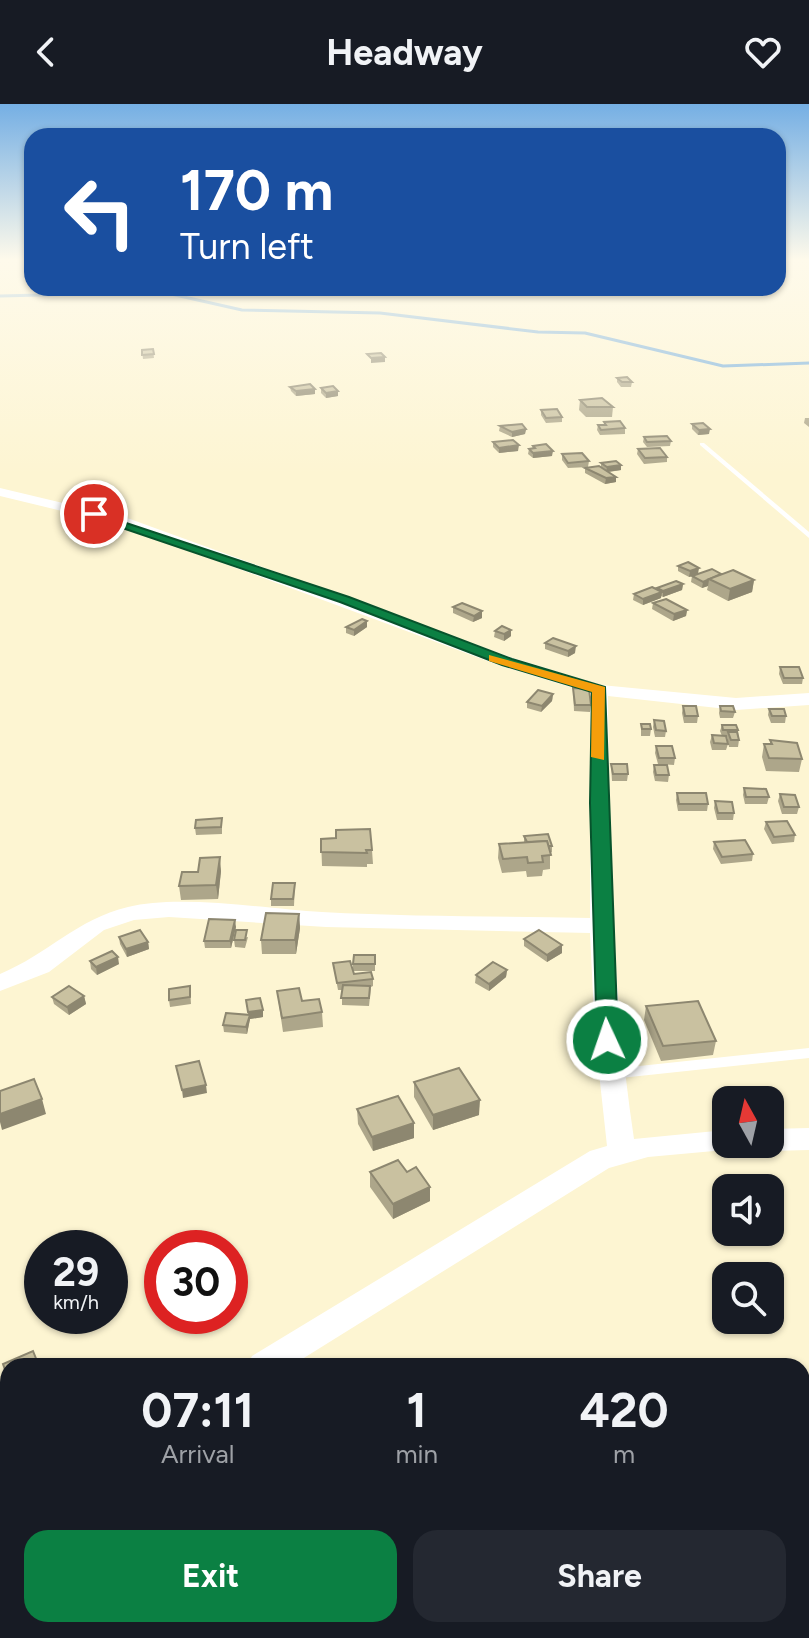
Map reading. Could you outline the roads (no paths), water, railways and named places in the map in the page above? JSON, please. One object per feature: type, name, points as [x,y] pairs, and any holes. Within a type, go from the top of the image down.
[{"type":"street","points":[[0,492],[125,522],[345,600],[507,662],[599,690],[726,703],[809,699]]},
{"type":"street","points":[[599,690],[602,926],[610,1074],[622,1151]]},
{"type":"street","points":[[0,983],[41,966],[96,925],[132,913],[169,910],[326,920],[602,926]]},
{"type":"street","points":[[784,1140],[809,1139]]},
{"type":"street","points":[[276,1358],[600,1159],[622,1151],[712,1142]]},
{"type":"lane","points":[[702,444],[809,536]]},
{"type":"lane","points":[[610,1074],[809,1053]]},
{"type":"waterway","points":[[526,331],[585,333],[723,366],[809,363]]}]
